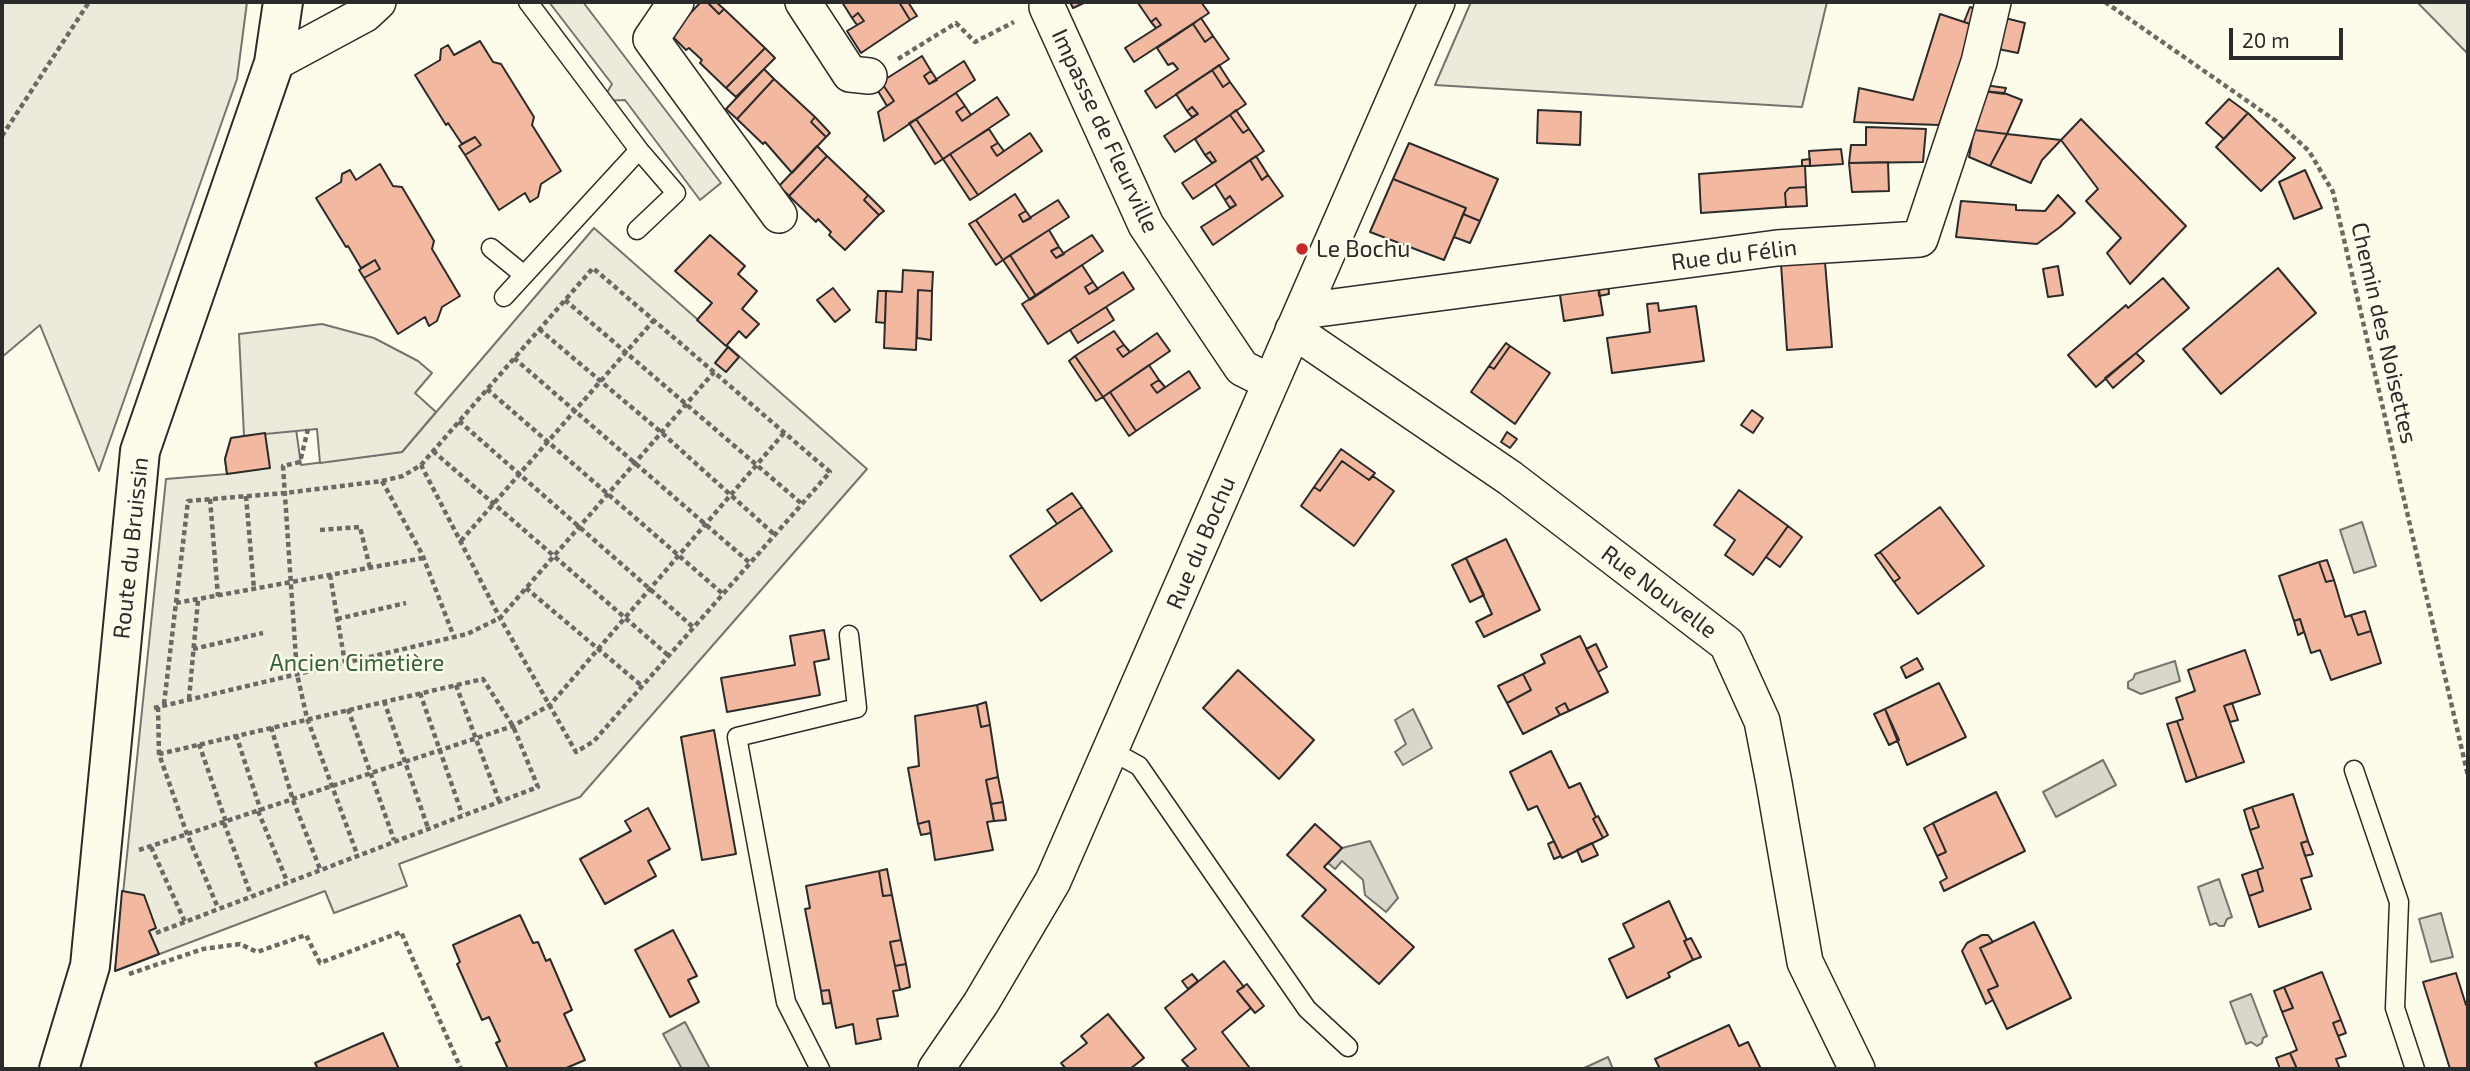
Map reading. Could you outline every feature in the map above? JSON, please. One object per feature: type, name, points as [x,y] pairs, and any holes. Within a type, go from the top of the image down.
[{"type":"street","name":"Route du Bruissin","points":[[59,1069],[90,966],[140,451],[274,63],[283,2]]},
{"type":"street","points":[[274,63],[365,14],[378,2]]},
{"type":"street","points":[[676,2],[651,39],[779,215]]},
{"type":"street","points":[[803,2],[850,74],[869,76]]},
{"type":"street","name":"Rue du Bochu","points":[[936,1069],[981,1003],[1053,881],[1437,2]]},
{"type":"street","name":"Rue du Félin","points":[[1298,321],[1777,247],[1920,239],[1979,62],[1993,2]]},
{"type":"street","name":"Impasse de Fleurville","points":[[1046,6],[1146,225],[1241,368],[1270,382]]},
{"type":"street","name":"Rue Nouvelle","points":[[1298,321],[1727,644],[1762,721],[1805,962],[1857,1069]]},
{"type":"lane","points":[[528,2],[639,150],[676,193],[637,230]]},
{"type":"lane","points":[[504,297],[639,150]]},
{"type":"lane","points":[[491,248],[524,275]]},
{"type":"lane","points":[[820,1069],[786,1002],[737,737],[858,708],[849,635]]},
{"type":"lane","points":[[1110,750],[1139,766],[1307,1009],[1348,1047]]},
{"type":"lane","points":[[2354,769],[2399,902],[2395,1008],[2415,1069]]},
{"type":"path","points":[[2,136],[89,2]]},
{"type":"path","name":"Chemin des Noisettes","points":[[2105,2],[2276,121],[2309,151],[2333,192],[2468,776]]},
{"type":"path","points":[[869,76],[956,23],[975,42],[1046,6]]},
{"type":"path","points":[[164,705],[188,501],[285,493],[403,476],[421,465],[593,268],[830,472],[594,741],[576,752],[500,618],[421,465]]},
{"type":"path","points":[[565,300],[802,504]]},
{"type":"path","points":[[461,541],[654,320]]},
{"type":"path","points":[[539,330],[662,433],[775,534]]},
{"type":"path","points":[[514,358],[750,563]]},
{"type":"path","points":[[115,708],[141,711],[467,634],[500,618],[714,372]]},
{"type":"path","points":[[487,389],[723,594]]},
{"type":"path","points":[[459,421],[694,627]]},
{"type":"path","points":[[308,429],[300,462],[283,466],[298,674],[307,718],[357,854]]},
{"type":"path","points":[[101,854],[126,855],[332,788],[513,726],[550,705],[784,433]]},
{"type":"path","points":[[433,451],[669,656]]},
{"type":"path","points":[[382,481],[423,558],[454,637]]},
{"type":"path","points":[[246,496],[254,589]]},
{"type":"path","points":[[210,499],[218,596]]},
{"type":"path","points":[[320,530],[360,527],[370,568]]},
{"type":"path","points":[[176,603],[423,558]]},
{"type":"path","points":[[330,575],[345,663]]},
{"type":"path","points":[[526,588],[642,687]]},
{"type":"path","points":[[189,699],[198,600]]},
{"type":"path","points":[[337,619],[406,603]]},
{"type":"path","points":[[194,649],[263,633]]},
{"type":"path","points":[[156,933],[538,787],[513,726],[483,679],[159,754]]},
{"type":"path","points":[[456,685],[499,801]]},
{"type":"path","points":[[420,693],[463,815]]},
{"type":"path","points":[[384,701],[428,828]]},
{"type":"path","points":[[158,706],[159,754],[187,834],[218,908]]},
{"type":"path","points":[[348,709],[394,840]]},
{"type":"path","points":[[271,727],[293,800],[320,869]]},
{"type":"path","points":[[236,735],[260,811],[287,881]]},
{"type":"path","points":[[199,744],[251,895]]},
{"type":"path","points":[[151,846],[185,922]]},
{"type":"path","points":[[128,975],[202,949],[240,944],[257,952],[306,935],[320,963],[401,932],[461,1069]]},
{"type":"green space","points":[[2,2],[247,2],[237,79],[99,471],[40,325],[2,357]]},
{"type":"green space","points":[[1471,2],[1827,2],[1802,107],[1435,85]]},
{"type":"green space","points":[[2417,2],[2468,2],[2468,54]]},
{"type":"green space","name":"Ancien Cimetière","points":[[594,228],[867,469],[580,797],[399,864],[407,886],[334,913],[325,891],[115,971],[166,479],[227,474],[225,459],[231,438],[296,429],[301,465],[402,452]]},
{"type":"shaded area","points":[[549,2],[583,2],[721,183],[700,200],[625,100],[602,101],[612,84]]},
{"type":"shaded area","points":[[322,324],[374,338],[418,361],[432,373],[415,393],[436,412],[402,452],[320,463],[317,429],[244,436],[239,334]]},
{"type":"shaded area","points":[[2362,522],[2376,566],[2354,573],[2340,530]]},
{"type":"shaded area","points":[[2175,661],[2180,681],[2141,694],[2128,688],[2128,682],[2135,674]]},
{"type":"shaded area","points":[[1413,709],[1432,748],[1403,765],[1395,752],[1406,744],[1395,720]]},
{"type":"shaded area","points":[[2103,760],[2116,785],[2056,817],[2043,792]]},
{"type":"shaded area","points":[[1370,841],[1398,898],[1386,912],[1365,895],[1363,880],[1342,861],[1335,869],[1328,863],[1342,848]]},
{"type":"shaded area","points":[[2219,879],[2232,917],[2227,919],[2224,926],[2216,923],[2210,925],[2198,887]]},
{"type":"shaded area","points":[[2441,913],[2453,957],[2431,962],[2419,919]]},
{"type":"shaded area","points":[[2251,994],[2267,1036],[2257,1046],[2251,1042],[2246,1044],[2230,1002]]},
{"type":"shaded area","points":[[685,1022],[710,1069],[682,1069],[663,1034]]},
{"type":"shaded area","points":[[1608,1057],[1613,1069],[1582,1069]]},
{"type":"building","points":[[701,2],[707,2],[719,14],[724,9],[765,48],[726,88],[700,63],[702,60],[689,48],[686,50],[670,34]]},
{"type":"building","points":[[707,2],[716,2],[724,9],[719,14]]},
{"type":"building","points":[[842,2],[899,2],[910,20],[861,53],[847,31],[864,21],[858,13],[852,18]]},
{"type":"building","points":[[899,2],[908,2],[917,16],[910,20]]},
{"type":"building","points":[[1070,2],[1086,2],[1073,8]]},
{"type":"building","points":[[1201,2],[1209,13],[1134,62],[1125,48],[1161,25],[1156,18],[1151,22],[1138,3]]},
{"type":"building","points":[[1970,7],[1978,10],[1973,25],[1964,22]]},
{"type":"building","points":[[858,13],[864,21],[857,25],[852,18]]},
{"type":"building","points":[[1940,14],[1973,25],[1939,125],[1854,122],[1859,88],[1913,100]]},
{"type":"building","points":[[2001,17],[2025,23],[2018,53],[1993,48]]},
{"type":"building","points":[[1156,18],[1161,25],[1156,28],[1151,22]]},
{"type":"building","points":[[1201,18],[1213,36],[1205,42],[1193,24]]},
{"type":"building","points":[[1193,24],[1205,42],[1213,36],[1229,59],[1156,108],[1145,91],[1178,69],[1173,63],[1168,65],[1157,48]]},
{"type":"building","points":[[480,41],[493,62],[501,64],[534,117],[532,125],[561,171],[541,184],[538,197],[530,202],[525,193],[499,210],[465,155],[481,145],[475,137],[462,144],[448,123],[446,125],[415,75],[440,60],[441,49],[448,45],[454,55]]},
{"type":"building","points":[[765,48],[775,58],[736,97],[726,88]]},
{"type":"building","points":[[922,56],[931,71],[924,76],[929,84],[964,61],[975,80],[884,141],[878,112],[894,101],[881,82]]},
{"type":"building","points":[[1219,65],[1230,82],[1223,87],[1212,70]]},
{"type":"building","points":[[764,69],[774,79],[737,119],[726,109]]},
{"type":"building","points":[[1212,70],[1223,87],[1230,82],[1246,104],[1175,152],[1164,136],[1198,114],[1192,107],[1187,111],[1176,94]]},
{"type":"building","points":[[931,71],[937,80],[929,84],[924,76]]},
{"type":"building","points":[[774,79],[815,117],[811,122],[826,137],[792,173],[765,142],[763,144],[737,119]]},
{"type":"building","points":[[881,82],[894,101],[887,106],[875,86]]},
{"type":"building","points":[[1984,85],[2006,88],[2004,94],[1983,91]]},
{"type":"building","points":[[1983,91],[2004,93],[2022,100],[2007,134],[1974,130]]},
{"type":"building","points":[[956,93],[965,106],[956,112],[962,121],[997,97],[1009,115],[943,159],[916,119]]},
{"type":"building","points":[[2229,99],[2248,113],[2224,139],[2206,123]]},
{"type":"building","points":[[965,106],[971,115],[962,121],[956,112]]},
{"type":"building","points":[[1192,107],[1198,114],[1192,117],[1187,111]]},
{"type":"building","points":[[1236,110],[1249,129],[1243,133],[1230,115]]},
{"type":"building","points":[[1538,110],[1581,112],[1580,145],[1537,143]]},
{"type":"building","points":[[2248,113],[2295,158],[2261,191],[2216,147]]},
{"type":"building","points":[[1230,115],[1243,133],[1249,129],[1264,151],[1193,199],[1182,183],[1216,161],[1210,152],[1205,155],[1195,139]]},
{"type":"building","points":[[815,117],[830,133],[826,137],[811,122]]},
{"type":"building","points":[[916,119],[943,159],[935,164],[909,123]]},
{"type":"building","points":[[2081,119],[2186,226],[2130,284],[2107,253],[2121,238],[2086,201],[2098,189],[2061,140]]},
{"type":"building","points":[[1866,127],[1926,129],[1923,162],[1849,163],[1851,145],[1866,145]]},
{"type":"building","points":[[989,129],[998,143],[991,147],[997,156],[1030,133],[1042,151],[978,195],[950,154]]},
{"type":"building","points":[[1974,130],[2007,134],[1990,166],[1969,157]]},
{"type":"building","points":[[2007,134],[2061,140],[2042,160],[2031,183],[1990,166]]},
{"type":"building","points":[[475,137],[481,145],[465,155],[459,146]]},
{"type":"building","points":[[998,143],[1004,151],[997,156],[991,147]]},
{"type":"building","points":[[1409,143],[1498,179],[1480,221],[1463,214],[1466,208],[1393,179]]},
{"type":"building","points":[[817,146],[827,156],[789,196],[779,186]]},
{"type":"building","points":[[1841,149],[1843,164],[1810,166],[1809,151]]},
{"type":"building","points":[[1210,152],[1216,161],[1212,163],[1205,155]]},
{"type":"building","points":[[950,154],[978,195],[970,200],[943,159]]},
{"type":"building","points":[[827,156],[868,195],[864,200],[879,215],[845,250],[829,235],[831,232],[818,219],[816,222],[789,196]]},
{"type":"building","points":[[1256,156],[1268,175],[1262,180],[1250,160]]},
{"type":"building","points":[[1810,159],[1810,166],[1802,166],[1802,160]]},
{"type":"building","points":[[1250,160],[1262,180],[1268,175],[1283,196],[1213,245],[1201,227],[1236,205],[1230,196],[1225,200],[1215,184]]},
{"type":"building","points":[[1888,162],[1889,191],[1852,192],[1849,163]]},
{"type":"building","points":[[380,164],[393,186],[402,187],[434,241],[432,249],[460,296],[442,307],[437,321],[429,326],[425,317],[398,334],[364,278],[380,269],[375,260],[361,268],[316,198],[341,182],[342,174],[350,170],[356,180]]},
{"type":"building","points":[[1805,166],[1806,187],[1789,188],[1785,193],[1786,207],[1701,213],[1699,174]]},
{"type":"building","points":[[2305,170],[2322,208],[2294,219],[2279,182]]},
{"type":"building","points":[[1393,179],[1466,208],[1444,260],[1370,232]]},
{"type":"building","points":[[1806,187],[1807,206],[1786,207],[1785,193],[1789,188]]},
{"type":"building","points":[[1015,194],[1026,211],[1019,215],[1023,222],[1058,200],[1069,217],[1003,260],[976,220]]},
{"type":"building","points":[[868,195],[884,211],[879,215],[864,200]]},
{"type":"building","points":[[2058,195],[2075,213],[2037,244],[1956,237],[1961,201],[2016,205],[2016,210],[2045,211]]},
{"type":"building","points":[[1230,196],[1236,205],[1230,208],[1225,200]]},
{"type":"building","points":[[1026,211],[1031,218],[1023,222],[1019,215]]},
{"type":"building","points":[[1463,214],[1480,221],[1470,243],[1454,237]]},
{"type":"building","points":[[976,220],[1003,260],[996,265],[969,224]]},
{"type":"building","points":[[1049,230],[1059,247],[1051,251],[1056,258],[1092,235],[1103,251],[1036,296],[1010,255]]},
{"type":"building","points":[[710,235],[745,266],[738,274],[757,291],[742,309],[759,324],[746,338],[739,331],[726,346],[697,320],[712,303],[675,271]]},
{"type":"building","points":[[1059,247],[1064,254],[1056,258],[1051,251]]},
{"type":"building","points":[[1010,255],[1036,296],[1030,300],[1003,260]]},
{"type":"building","points":[[375,260],[380,269],[364,278],[359,270]]},
{"type":"building","points":[[1825,262],[1832,347],[1787,350],[1781,264]]},
{"type":"building","points":[[1082,265],[1093,282],[1085,287],[1089,294],[1123,272],[1134,289],[1048,344],[1022,304]]},
{"type":"building","points":[[2058,266],[2063,295],[2048,297],[2043,269]]},
{"type":"building","points":[[2278,268],[2316,313],[2221,394],[2183,349]]},
{"type":"building","points":[[903,270],[933,272],[932,291],[918,290],[916,350],[884,348],[886,291],[902,292]]},
{"type":"building","points":[[2163,278],[2189,308],[2096,387],[2068,355],[2126,305],[2128,308]]},
{"type":"building","points":[[1093,282],[1098,289],[1089,294],[1085,287]]},
{"type":"building","points":[[1608,283],[1609,294],[1599,296],[1598,284]]},
{"type":"building","points":[[1598,284],[1603,315],[1564,321],[1559,289]]},
{"type":"building","points":[[833,288],[850,310],[835,322],[817,300]]},
{"type":"building","points":[[918,290],[932,291],[931,340],[917,338]]},
{"type":"building","points":[[878,291],[886,291],[885,323],[876,322]]},
{"type":"building","points":[[1658,303],[1659,311],[1696,306],[1704,361],[1612,373],[1607,338],[1650,332],[1647,304]]},
{"type":"building","points":[[1106,307],[1114,320],[1078,343],[1070,330]]},
{"type":"building","points":[[1114,331],[1124,345],[1117,349],[1123,357],[1157,333],[1170,351],[1103,397],[1075,356]]},
{"type":"building","points":[[1506,343],[1510,346],[1494,369],[1489,366]]},
{"type":"building","points":[[1124,345],[1130,352],[1123,357],[1117,349]]},
{"type":"building","points":[[1510,346],[1550,373],[1515,424],[1471,392],[1489,366],[1494,369]]},
{"type":"building","points":[[728,347],[739,357],[726,372],[715,363]]},
{"type":"building","points":[[2136,353],[2144,361],[2113,388],[2105,378]]},
{"type":"building","points":[[1075,356],[1103,397],[1096,401],[1069,361]]},
{"type":"building","points":[[1149,365],[1159,380],[1151,385],[1157,393],[1189,371],[1200,388],[1136,431],[1110,392]]},
{"type":"building","points":[[1159,380],[1165,387],[1157,393],[1151,385]]},
{"type":"building","points":[[1110,392],[1136,431],[1129,436],[1103,397]]},
{"type":"building","points":[[1752,410],[1763,418],[1753,433],[1741,425]]},
{"type":"building","points":[[1507,432],[1517,439],[1510,448],[1501,442]]},
{"type":"building","points":[[265,433],[270,468],[227,474],[225,459],[231,438]]},
{"type":"building","points":[[1341,449],[1375,473],[1369,480],[1342,461],[1320,491],[1314,487]]},
{"type":"building","points":[[1342,461],[1369,480],[1373,476],[1394,491],[1354,546],[1301,506],[1314,487],[1320,491]]},
{"type":"building","points":[[1739,490],[1788,526],[1753,575],[1725,555],[1735,540],[1714,525]]},
{"type":"building","points":[[1072,493],[1082,507],[1057,524],[1047,510]]},
{"type":"building","points":[[1082,507],[1112,551],[1041,601],[1010,556]]},
{"type":"building","points":[[1940,507],[1984,566],[1918,614],[1894,582],[1900,578],[1880,552]]},
{"type":"building","points":[[1788,526],[1802,537],[1780,567],[1766,557]]},
{"type":"building","points":[[1506,539],[1540,610],[1484,637],[1476,622],[1492,614],[1466,558]]},
{"type":"building","points":[[1880,552],[1900,578],[1894,582],[1875,555]]},
{"type":"building","points":[[1466,558],[1484,595],[1470,602],[1452,565]]},
{"type":"building","points":[[2327,560],[2334,580],[2326,582],[2319,562]]},
{"type":"building","points":[[2319,562],[2326,582],[2334,580],[2345,617],[2351,615],[2358,635],[2371,631],[2381,663],[2331,680],[2320,650],[2311,653],[2300,619],[2294,621],[2279,576]]},
{"type":"building","points":[[2365,611],[2371,631],[2358,635],[2351,615]]},
{"type":"building","points":[[2300,619],[2304,632],[2298,635],[2294,621]]},
{"type":"building","points":[[824,630],[829,659],[814,662],[820,695],[727,712],[721,678],[795,665],[790,636]]},
{"type":"building","points":[[1580,636],[1608,692],[1569,711],[1565,703],[1556,708],[1560,715],[1523,734],[1507,703],[1531,690],[1523,674],[1545,663],[1541,655]]},
{"type":"building","points":[[1596,644],[1607,667],[1598,672],[1586,649]]},
{"type":"building","points":[[2245,650],[2260,694],[2224,706],[2244,762],[2197,778],[2177,721],[2183,719],[2176,698],[2195,691],[2188,670]]},
{"type":"building","points":[[1917,658],[1923,669],[1906,678],[1901,667]]},
{"type":"building","points":[[1238,670],[1314,740],[1279,779],[1203,708]]},
{"type":"building","points":[[1523,674],[1531,690],[1507,703],[1498,686]]},
{"type":"building","points":[[1939,683],[1966,737],[1907,765],[1885,709]]},
{"type":"building","points":[[986,702],[990,725],[981,727],[977,705]]},
{"type":"building","points":[[1565,703],[1569,711],[1560,715],[1556,708]]},
{"type":"building","points":[[2232,703],[2238,720],[2230,722],[2224,706]]},
{"type":"building","points":[[977,705],[981,727],[990,725],[998,777],[986,780],[994,821],[987,822],[993,850],[935,860],[929,821],[918,824],[908,768],[919,766],[915,716]]},
{"type":"building","points":[[1885,709],[1899,740],[1889,745],[1874,714]]},
{"type":"building","points":[[2177,721],[2197,778],[2186,782],[2167,724]]},
{"type":"building","points":[[714,730],[736,854],[702,860],[681,737]]},
{"type":"building","points":[[1551,751],[1569,788],[1580,783],[1603,838],[1562,858],[1537,806],[1528,810],[1510,772]]},
{"type":"building","points":[[998,777],[1003,802],[991,804],[986,780]]},
{"type":"building","points":[[1996,792],[2025,851],[1944,891],[1940,882],[1947,878],[1937,856],[1946,852],[1933,823]]},
{"type":"building","points":[[2293,794],[2308,841],[2301,843],[2312,876],[2301,879],[2311,909],[2259,927],[2249,896],[2263,891],[2257,870],[2263,868],[2250,830],[2259,827],[2252,807]]},
{"type":"building","points":[[1003,802],[1006,820],[994,821],[991,804]]},
{"type":"building","points":[[2252,807],[2259,827],[2250,830],[2244,810]]},
{"type":"building","points":[[648,808],[670,849],[648,861],[656,876],[605,904],[580,859],[631,831],[625,821]]},
{"type":"building","points":[[1598,816],[1608,835],[1603,838],[1593,819]]},
{"type":"building","points":[[929,821],[931,833],[921,835],[918,824]]},
{"type":"building","points":[[1933,823],[1946,852],[1937,856],[1924,828]]},
{"type":"building","points":[[1315,824],[1342,848],[1324,867],[1414,947],[1379,984],[1302,916],[1326,890],[1287,855]]},
{"type":"building","points":[[1554,841],[1561,856],[1554,859],[1548,844]]},
{"type":"building","points":[[2308,841],[2313,854],[2305,856],[2301,843]]},
{"type":"building","points":[[1592,843],[1598,855],[1582,862],[1577,850]]},
{"type":"building","points":[[887,869],[892,895],[883,896],[879,871]]},
{"type":"building","points":[[2257,870],[2263,891],[2249,896],[2242,875]]},
{"type":"building","points":[[879,871],[883,896],[892,895],[901,940],[890,942],[900,990],[893,991],[898,1016],[877,1019],[881,1039],[856,1044],[853,1024],[836,1028],[829,990],[821,991],[805,909],[810,908],[806,886]]},
{"type":"building","points":[[122,891],[144,895],[156,928],[149,931],[159,954],[115,971]]},
{"type":"building","points":[[1669,901],[1693,960],[1668,973],[1670,977],[1627,998],[1609,959],[1634,947],[1623,924]]},
{"type":"building","points":[[520,915],[533,943],[538,942],[546,961],[550,959],[572,1010],[564,1014],[585,1060],[564,1069],[508,1069],[496,1043],[500,1041],[489,1017],[482,1020],[457,964],[460,962],[453,945]]},
{"type":"building","points":[[2034,922],[2071,998],[2007,1029],[1988,990],[1998,986],[1980,948]]},
{"type":"building","points":[[673,930],[697,976],[688,980],[699,1002],[670,1017],[635,950]]},
{"type":"building","points":[[1982,935],[1988,935],[1993,942],[1980,948],[1998,986],[1988,990],[1993,1000],[1986,1004],[1962,951],[1967,943]]},
{"type":"building","points":[[1691,938],[1701,957],[1693,960],[1684,941]]},
{"type":"building","points":[[901,940],[906,964],[895,966],[890,942]]},
{"type":"building","points":[[1224,961],[1244,987],[1237,991],[1251,1008],[1222,1032],[1249,1067],[1190,1069],[1182,1060],[1196,1049],[1165,1008]]},
{"type":"building","points":[[906,964],[910,987],[900,990],[895,966]]},
{"type":"building","points":[[2322,972],[2341,1020],[2333,1023],[2346,1056],[2336,1059],[2340,1069],[2297,1069],[2290,1053],[2297,1050],[2282,1012],[2293,1008],[2284,987]]},
{"type":"building","points":[[2456,973],[2466,1005],[2468,1004],[2468,1069],[2450,1069],[2423,982]]},
{"type":"building","points":[[1192,974],[1198,981],[1188,989],[1182,981]]},
{"type":"building","points":[[1247,984],[1264,1006],[1255,1013],[1237,991]]},
{"type":"building","points":[[2284,987],[2293,1008],[2282,1012],[2274,991]]},
{"type":"building","points":[[829,990],[831,1003],[823,1004],[821,991]]},
{"type":"building","points":[[1108,1014],[1144,1058],[1130,1069],[1066,1069],[1061,1063],[1087,1043],[1081,1036]]},
{"type":"building","points":[[2341,1020],[2346,1033],[2338,1036],[2333,1023]]},
{"type":"building","points":[[1729,1025],[1739,1046],[1748,1042],[1761,1069],[1660,1069],[1655,1059]]},
{"type":"building","points":[[383,1033],[399,1069],[318,1069],[315,1063]]},
{"type":"building","points":[[2290,1053],[2297,1069],[2280,1069],[2276,1058]]},
{"type":"place","name":"Le Bochu","points":[[1302,249]]}]
